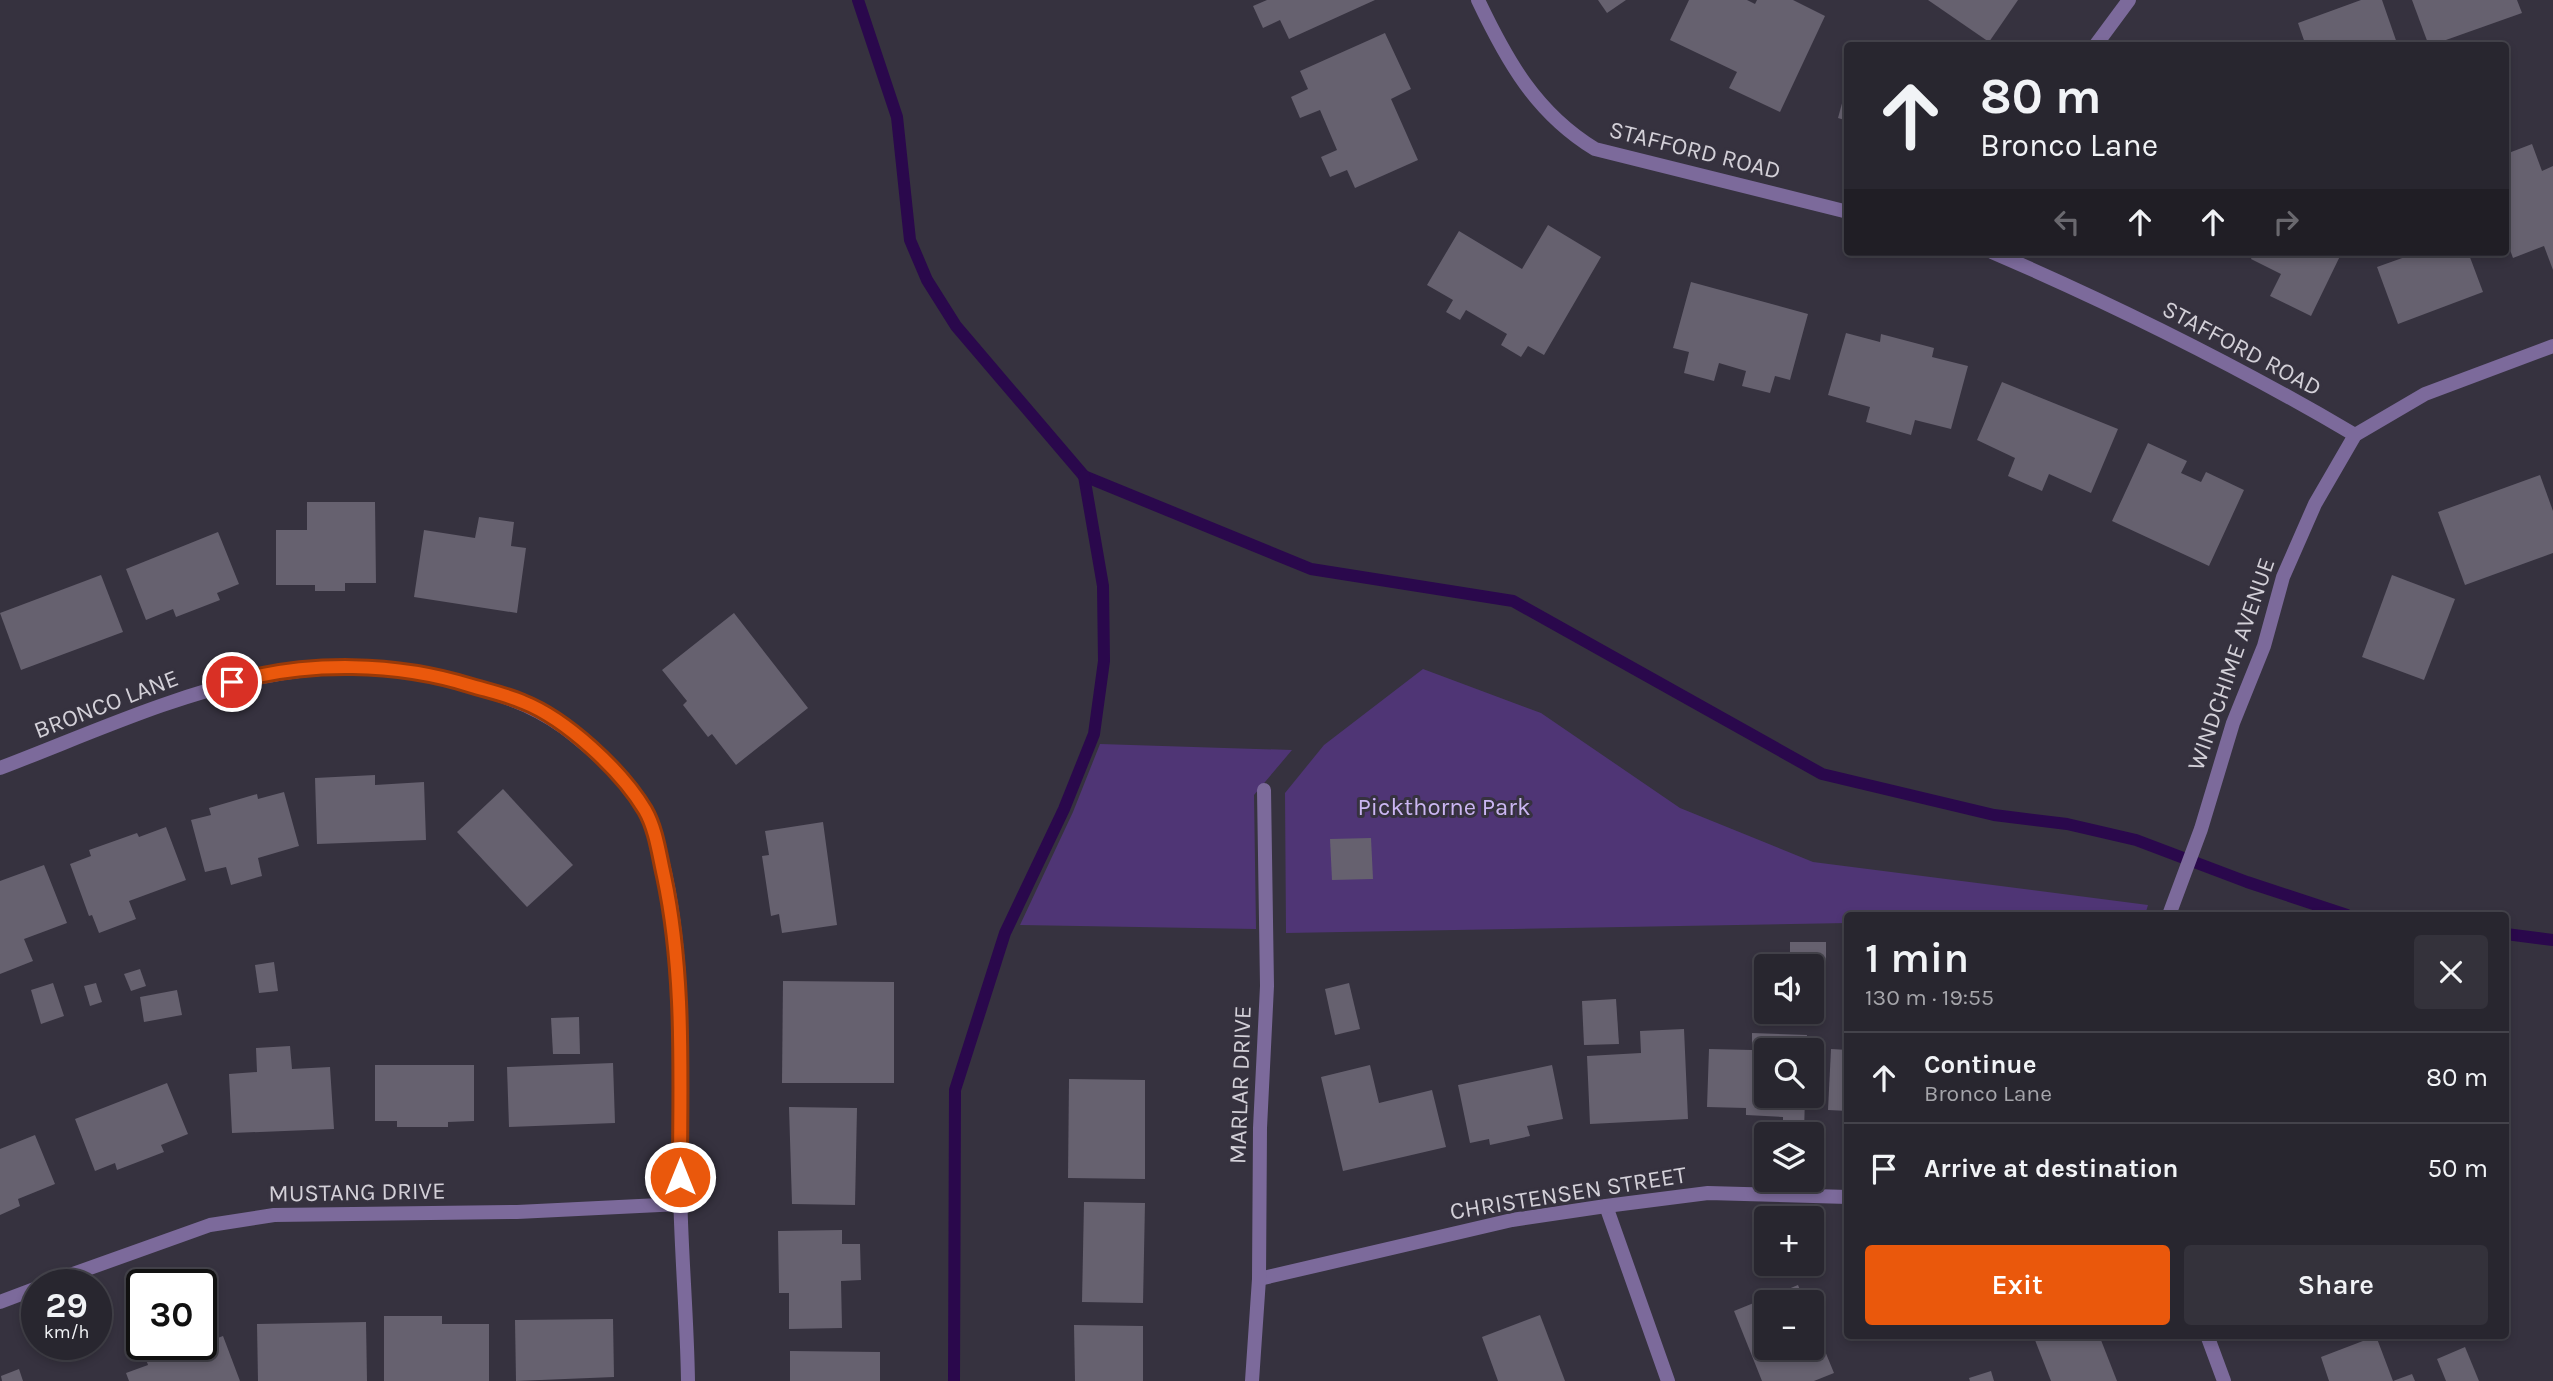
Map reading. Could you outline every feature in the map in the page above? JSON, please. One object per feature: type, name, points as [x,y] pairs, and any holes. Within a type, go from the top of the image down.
[{"type":"street","name":"STAFFORD ROAD","points":[[1478,0],[1502,49],[1536,99],[1565,131],[1595,149],[1844,211]]},
{"type":"street","points":[[2098,42],[2129,0]]},
{"type":"street","name":"STAFFORD ROAD","points":[[2001,256],[2116,307],[2259,379],[2355,435]]},
{"type":"street","points":[[2355,435],[2425,394],[2553,346]]},
{"type":"street","name":"WINDCHIME AVENUE","points":[[2170,912],[2201,829],[2233,723],[2264,646],[2283,577],[2315,504],[2355,435]]},
{"type":"street","name":"BRONCO LANE","points":[[0,768],[212,687],[250,677],[329,667],[396,669],[448,678],[524,702],[554,719],[607,762],[645,810],[657,841],[668,895],[680,984],[680,1204],[688,1381]]},
{"type":"street","name":"MARLAR DRIVE","points":[[1252,1381],[1259,1279],[1260,1128],[1266,986],[1264,790]]},
{"type":"street","name":"CHRISTENSEN STREET","points":[[1259,1279],[1512,1220],[1606,1206],[1707,1193],[1844,1197]]},
{"type":"street","name":"MUSTANG DRIVE","points":[[86,1269],[210,1224],[274,1215],[517,1212],[680,1204]]},
{"type":"street","points":[[1606,1206],[1668,1381]]},
{"type":"street","points":[[0,1302],[21,1294]]},
{"type":"street","points":[[2208,1339],[2224,1381]]},
{"type":"green space","name":"Pickthorne Park","points":[[1423,669],[1541,713],[1680,808],[1813,862],[2148,905],[2146,912],[1844,912],[1844,923],[1286,933],[1285,793],[1324,745]]},
{"type":"green space","points":[[1100,744],[1292,750],[1254,795],[1256,929],[1020,925],[1073,812]]},
{"type":"building","points":[[1267,0],[1375,0],[1289,39],[1280,20],[1263,28],[1253,6]]},
{"type":"building","points":[[1598,0],[1626,0],[1607,13]]},
{"type":"building","points":[[1689,0],[1747,0],[1755,4],[1757,0],[1793,0],[1825,16],[1780,112],[1729,88],[1737,72],[1670,40]]},
{"type":"building","points":[[1928,0],[2018,0],[1989,42]]},
{"type":"building","points":[[2361,0],[2382,0],[2397,42],[2305,42],[2298,23]]},
{"type":"building","points":[[2412,0],[2517,0],[2522,13],[2440,42],[2428,42]]},
{"type":"building","points":[[1385,33],[1411,89],[1391,99],[1418,160],[1355,188],[1347,170],[1330,177],[1321,157],[1337,150],[1320,110],[1300,118],[1291,97],[1308,89],[1300,71]]},
{"type":"building","points":[[1844,96],[1844,120],[1838,118]]},
{"type":"building","points":[[2532,144],[2542,171],[2553,166],[2553,270],[2544,246],[2513,258],[2509,247],[2509,153]]},
{"type":"building","points":[[1548,225],[1601,257],[1544,355],[1528,346],[1521,357],[1501,345],[1507,334],[1466,310],[1460,320],[1446,312],[1453,300],[1427,285],[1459,231],[1522,269]]},
{"type":"building","points":[[2252,256],[2340,256],[2311,316],[2270,296],[2281,274],[2251,259]]},
{"type":"building","points":[[2470,256],[2483,292],[2398,324],[2377,267],[2405,257]]},
{"type":"building","points":[[1691,282],[1808,314],[1790,380],[1775,376],[1770,393],[1742,386],[1746,371],[1719,363],[1714,381],[1684,373],[1689,352],[1673,348]]},
{"type":"building","points":[[1846,333],[1880,342],[1881,334],[1934,348],[1932,357],[1968,366],[1951,429],[1915,420],[1911,435],[1866,422],[1870,407],[1828,395]]},
{"type":"building","points":[[2002,382],[2118,429],[2091,493],[2049,474],[2042,491],[2008,476],[2015,458],[1977,440]]},
{"type":"building","points":[[2148,443],[2187,461],[2181,473],[2201,482],[2206,472],[2244,490],[2209,566],[2112,521]]},
{"type":"building","points":[[2540,475],[2553,511],[2553,553],[2465,585],[2438,512]]},
{"type":"building","points":[[307,502],[375,502],[376,583],[345,583],[345,591],[315,591],[315,585],[276,585],[276,530],[307,530]]},
{"type":"building","points":[[479,517],[514,522],[511,546],[526,548],[517,613],[414,597],[424,530],[475,538]]},
{"type":"building","points":[[218,532],[239,584],[217,593],[220,600],[176,617],[173,609],[146,620],[126,569]]},
{"type":"building","points":[[101,575],[123,632],[21,670],[0,613]]},
{"type":"building","points":[[2392,575],[2455,599],[2424,680],[2362,657]]},
{"type":"building","points":[[734,613],[808,708],[736,765],[712,734],[708,737],[683,705],[687,701],[662,670]]},
{"type":"building","points":[[375,775],[375,785],[424,782],[426,840],[317,844],[315,778]]},
{"type":"building","points":[[503,789],[573,865],[527,907],[457,832]]},
{"type":"building","points":[[284,792],[299,846],[258,858],[262,876],[231,885],[226,867],[205,872],[191,820],[211,815],[209,808],[257,794],[258,799]]},
{"type":"building","points":[[823,822],[837,925],[782,933],[779,914],[771,916],[762,856],[769,855],[765,831]]},
{"type":"building","points":[[166,827],[186,880],[129,901],[136,919],[99,933],[92,915],[89,916],[70,864],[91,856],[89,850],[137,833],[139,837]]},
{"type":"building","points":[[1371,838],[1373,879],[1332,880],[1330,839]]},
{"type":"building","points":[[44,865],[67,923],[24,939],[33,961],[0,974],[0,881]]},
{"type":"building","points":[[1790,942],[1826,942],[1826,963],[1824,954],[1790,954]]},
{"type":"building","points":[[274,962],[278,991],[259,993],[255,965]]},
{"type":"building","points":[[140,969],[146,986],[131,991],[124,974]]},
{"type":"building","points":[[783,981],[894,982],[894,1083],[782,1083]]},
{"type":"building","points":[[53,983],[64,1016],[41,1024],[31,990]]},
{"type":"building","points":[[96,983],[102,1002],[90,1006],[84,986]]},
{"type":"building","points":[[1349,983],[1360,1029],[1335,1035],[1325,989]]},
{"type":"building","points":[[177,990],[182,1015],[144,1022],[140,997]]},
{"type":"building","points":[[1616,999],[1619,1044],[1584,1045],[1582,1001]]},
{"type":"building","points":[[579,1017],[580,1054],[553,1054],[551,1018]]},
{"type":"building","points":[[1684,1029],[1688,1119],[1590,1124],[1587,1056],[1641,1053],[1640,1031]]},
{"type":"building","points":[[1752,1033],[1807,1035],[1807,1038],[1754,1038],[1754,1108],[1805,1108],[1804,1122],[1783,1122],[1783,1117],[1746,1115],[1746,1108],[1707,1107],[1709,1049],[1752,1050]]},
{"type":"building","points":[[290,1046],[292,1069],[330,1067],[334,1129],[232,1133],[229,1074],[257,1072],[256,1048]]},
{"type":"building","points":[[1831,1049],[1844,1050],[1844,1111],[1828,1110]]},
{"type":"building","points":[[613,1063],[615,1123],[509,1127],[507,1067]]},
{"type":"building","points":[[375,1065],[474,1065],[474,1121],[448,1122],[448,1127],[397,1127],[397,1121],[375,1121]]},
{"type":"building","points":[[1370,1065],[1379,1103],[1432,1090],[1446,1147],[1343,1171],[1321,1077]]},
{"type":"building","points":[[1552,1065],[1563,1119],[1527,1126],[1530,1136],[1490,1145],[1489,1139],[1470,1143],[1458,1085]]},
{"type":"building","points":[[1069,1079],[1145,1080],[1145,1179],[1068,1178]]},
{"type":"building","points":[[167,1083],[188,1134],[161,1145],[164,1152],[117,1170],[115,1163],[95,1171],[75,1119]]},
{"type":"building","points":[[789,1107],[857,1108],[855,1205],[792,1204]]},
{"type":"building","points":[[35,1135],[55,1184],[18,1199],[20,1206],[0,1215],[0,1149]]},
{"type":"building","points":[[1084,1202],[1145,1203],[1143,1303],[1082,1302]]},
{"type":"building","points":[[842,1230],[842,1244],[860,1244],[861,1280],[841,1281],[842,1328],[789,1329],[789,1293],[779,1293],[778,1231]]},
{"type":"building","points":[[1798,1285],[1800,1290],[1786,1290]]},
{"type":"building","points":[[1754,1303],[1754,1360],[1824,1360],[1824,1349],[1834,1373],[1814,1381],[1762,1381],[1734,1311]]},
{"type":"building","points":[[1540,1315],[1565,1381],[1498,1381],[1482,1337]]},
{"type":"building","points":[[384,1316],[442,1316],[442,1324],[489,1324],[489,1381],[384,1381]]},
{"type":"building","points":[[613,1319],[614,1377],[516,1381],[515,1320]]},
{"type":"building","points":[[366,1322],[367,1381],[258,1381],[257,1324]]},
{"type":"building","points":[[1074,1325],[1143,1326],[1143,1381],[1075,1381]]},
{"type":"building","points":[[223,1336],[240,1381],[129,1381],[126,1373],[148,1365],[146,1360],[217,1360],[217,1338]]},
{"type":"building","points":[[2035,1339],[2101,1339],[2117,1381],[2051,1381]]},
{"type":"building","points":[[2368,1339],[2377,1339],[2393,1381],[2329,1381],[2321,1357]]},
{"type":"building","points":[[2465,1347],[2479,1381],[2446,1381],[2437,1359]]},
{"type":"building","points":[[790,1351],[880,1352],[880,1381],[790,1381]]},
{"type":"building","points":[[19,1369],[23,1381],[2,1381],[1,1376]]},
{"type":"building","points":[[1991,1371],[1994,1381],[1970,1381],[1969,1378]]},
{"type":"building","points":[[2412,1374],[2415,1381],[2393,1381]]},
{"type":"waterway","points":[[858,0],[897,117],[910,240],[927,280],[956,326],[1084,476],[1311,569],[1513,601],[1822,774],[1994,815],[2067,824],[2136,840],[2247,882],[2338,912]]},
{"type":"waterway","points":[[954,1381],[955,1090],[1005,933],[1064,809],[1094,734],[1104,661],[1103,586],[1084,476]]},
{"type":"waterway","points":[[2509,934],[2553,940]]},
{"type":"route","points":[[232,682],[250,677],[329,667],[396,669],[448,678],[524,702],[554,719],[607,762],[645,810],[657,841],[668,895],[680,984],[680,1177]]}]
